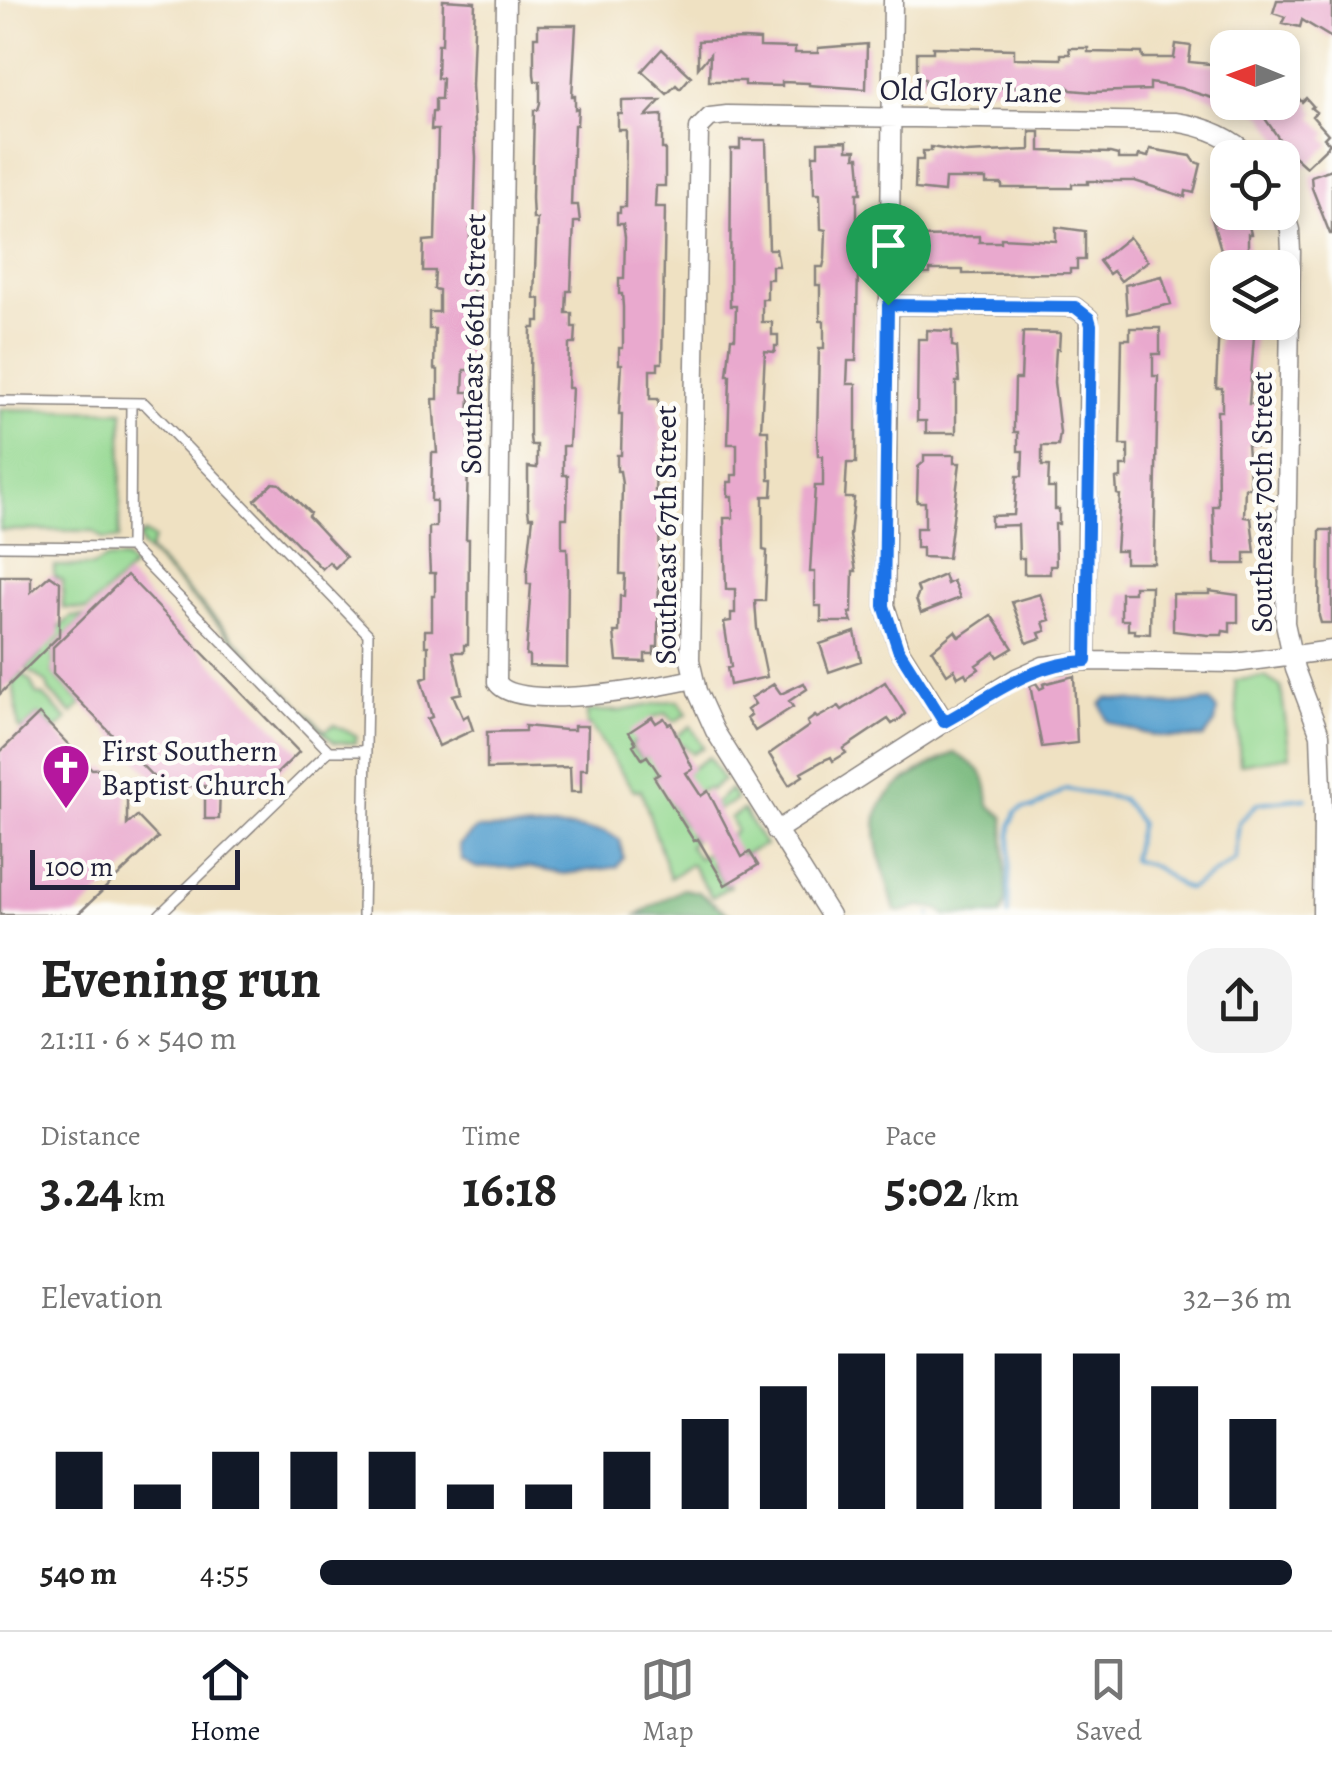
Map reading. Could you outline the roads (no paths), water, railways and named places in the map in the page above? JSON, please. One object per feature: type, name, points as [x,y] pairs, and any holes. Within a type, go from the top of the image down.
[{"type":"street","name":"Southeast 66th Street","points":[[506,0],[496,672],[500,688],[518,695],[609,696],[693,679]]},
{"type":"street","points":[[892,0],[884,606],[898,649],[944,722]]},
{"type":"street","name":"Old Glory Lane","points":[[706,120],[726,115],[1175,122],[1205,128],[1231,140]]},
{"type":"street","name":"Southeast 67th Street","points":[[706,120],[697,141],[689,640],[693,679],[715,731],[830,915]]},
{"type":"street","name":"Southeast 70th Street","points":[[1290,230],[1285,623],[1291,655],[1320,735],[1322,915]]},
{"type":"street","points":[[888,305],[1075,307],[1089,318],[1086,661]]},
{"type":"street","points":[[776,831],[1032,670],[1061,662],[1086,661],[1235,663],[1332,650]]},
{"type":"lane","points":[[0,401],[144,403],[368,634],[363,915]]},
{"type":"lane","points":[[131,403],[130,547],[328,750],[366,752]]},
{"type":"lane","points":[[0,546],[130,547]]},
{"type":"lane","points":[[159,915],[328,750]]},
{"type":"water","points":[[1107,698],[1170,705],[1210,701],[1217,710],[1215,723],[1204,737],[1143,733],[1107,721],[1101,704]]},
{"type":"water","points":[[571,828],[606,832],[620,840],[623,858],[617,867],[563,874],[527,867],[477,868],[462,860],[459,845],[476,829]]},
{"type":"waterway","points":[[1008,915],[1011,825],[1016,812],[1034,808],[1066,789],[1122,799],[1140,823],[1132,860],[1155,867],[1189,889],[1235,860],[1239,822],[1258,803],[1306,798]]},
{"type":"place","name":"First Southern Baptist Church","points":[[66,810]]}]
